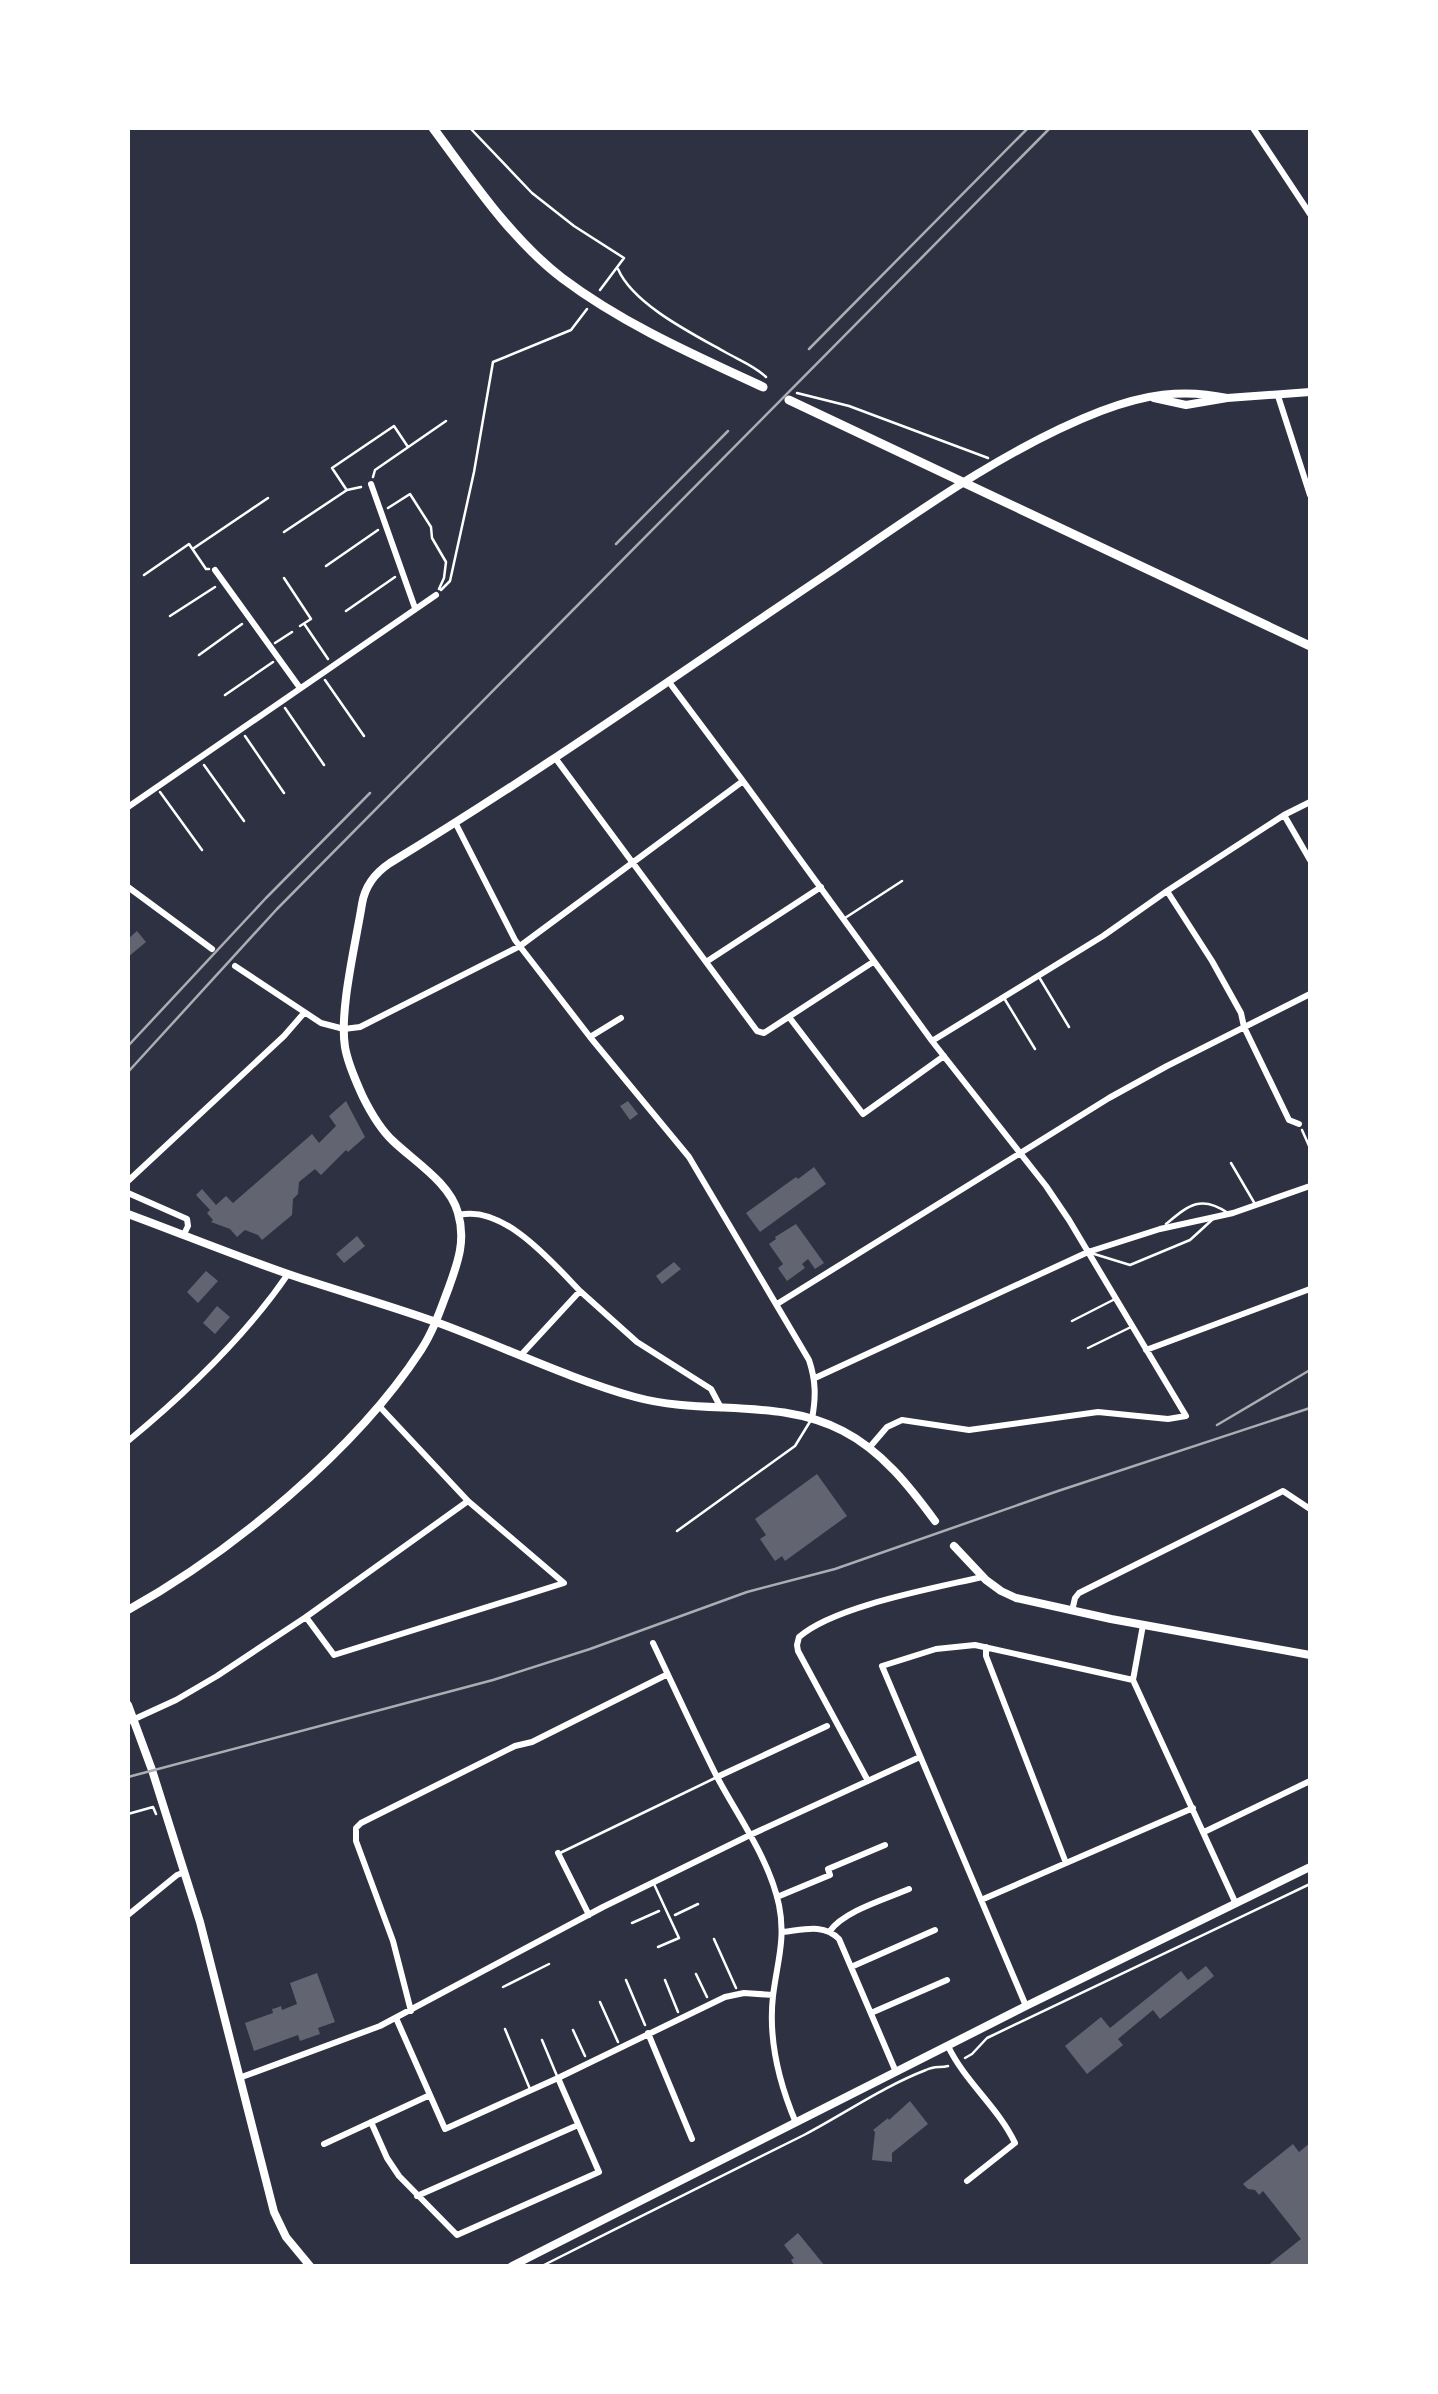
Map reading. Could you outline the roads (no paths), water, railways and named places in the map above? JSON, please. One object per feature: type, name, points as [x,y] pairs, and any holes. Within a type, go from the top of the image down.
[{"type":"main road","points":[[433,128],[511,228],[560,276],[610,311],[675,346],[766,384]]},
{"type":"main road","points":[[792,396],[1310,646]]},
{"type":"street","points":[[1257,129],[1310,214]]},
{"type":"street","points":[[128,1610],[214,1554],[263,1516],[380,1407],[423,1348],[460,1254],[459,1215],[447,1191],[379,1126],[346,1050],[344,1029],[364,895],[372,879],[384,867],[556,759],[998,462],[1077,422],[1149,397],[1186,404],[1310,392]]},
{"type":"street","points":[[1278,396],[1310,495]]},
{"type":"street","points":[[371,484],[415,608]]},
{"type":"street","points":[[216,570],[300,688]]},
{"type":"street","points":[[128,807],[436,594]]},
{"type":"street","points":[[668,682],[932,1041],[1070,1220],[1186,1416],[1168,1419],[1098,1412],[970,1430],[902,1420],[887,1427],[869,1448]]},
{"type":"street","points":[[556,759],[757,1031],[764,1033],[873,962]]},
{"type":"street","points":[[235,966],[304,1014],[329,1026],[344,1029],[369,1023],[520,946],[744,781]]},
{"type":"street","points":[[932,1041],[1310,802]]},
{"type":"street","points":[[1284,815],[1310,860]]},
{"type":"street","points":[[456,824],[520,946],[689,1156],[809,1360],[815,1378],[812,1419]]},
{"type":"street","points":[[128,887],[212,950]]},
{"type":"street","points":[[706,962],[821,887]]},
{"type":"street","points":[[1167,890],[1222,978],[1289,1120],[1300,1124]]},
{"type":"street","points":[[776,1304],[1167,1066],[1310,994]]},
{"type":"street","points":[[128,1181],[304,1014]]},
{"type":"street","points":[[590,1037],[621,1018]]},
{"type":"street","points":[[789,1018],[863,1114],[944,1056]]},
{"type":"street","points":[[815,1378],[1088,1252],[1160,1229],[1256,1206],[1310,1186]]},
{"type":"street","points":[[128,1194],[187,1218],[184,1234]]},
{"type":"street","points":[[459,1215],[482,1213],[527,1238],[637,1342],[711,1389],[721,1408]]},
{"type":"street","points":[[128,1214],[648,1400],[680,1406],[774,1410],[812,1419],[843,1431],[869,1448],[935,1521]]},
{"type":"street","points":[[128,1441],[220,1355],[288,1274]]},
{"type":"street","points":[[1146,1350],[1310,1290]]},
{"type":"street","points":[[521,1355],[580,1291]]},
{"type":"street","points":[[306,1617],[334,1655],[564,1583],[468,1501],[380,1407]]},
{"type":"street","points":[[1072,1611],[1079,1593],[1283,1492],[1310,1509]]},
{"type":"street","points":[[130,1721],[176,1700],[306,1617],[468,1501]]},
{"type":"street","points":[[954,1546],[982,1577],[1016,1598],[1310,1655]]},
{"type":"street","points":[[868,1781],[798,1652],[797,1640],[823,1622],[876,1603],[982,1577]]},
{"type":"street","points":[[1142,1625],[1133,1680],[1236,1904]]},
{"type":"street","points":[[653,1644],[717,1777],[750,1835],[777,1897],[783,1932],[773,1995],[773,2045],[796,2123]]},
{"type":"street","points":[[1026,2006],[882,1666],[946,1646],[986,1646],[1133,1680]]},
{"type":"street","points":[[986,1646],[986,1656],[1066,1863]]},
{"type":"street","points":[[411,2011],[392,1940],[354,1835],[356,1828],[515,1746],[532,1742],[666,1675]]},
{"type":"street","points":[[128,1705],[162,1818],[185,1872],[200,1922],[274,2212],[286,2237],[310,2266]]},
{"type":"street","points":[[717,1777],[828,1726]]},
{"type":"street","points":[[239,2078],[411,2011],[653,1882],[920,1757]]},
{"type":"street","points":[[1204,1832],[1310,1781]]},
{"type":"street","points":[[981,1900],[1193,1808]]},
{"type":"street","points":[[777,1897],[830,1875],[828,1869],[885,1845]]},
{"type":"street","points":[[558,1853],[589,1915]]},
{"type":"street","points":[[512,2266],[1310,1867]]},
{"type":"street","points":[[128,1916],[185,1872]]},
{"type":"street","points":[[830,1931],[845,1917],[909,1890]]},
{"type":"street","points":[[783,1932],[817,1928],[830,1931],[842,1944],[896,2072]]},
{"type":"street","points":[[852,1967],[935,1930]]},
{"type":"street","points":[[871,2013],[947,1980]]},
{"type":"street","points":[[396,2018],[445,2129],[710,2003],[738,1994],[773,1995]]},
{"type":"street","points":[[648,2033],[692,2139]]},
{"type":"street","points":[[948,2046],[955,2062],[1016,2142],[968,2180]]},
{"type":"street","points":[[371,2122],[392,2166],[457,2235],[598,2172],[558,2078]]},
{"type":"street","points":[[324,2144],[430,2096]]},
{"type":"street","points":[[418,2196],[578,2125]]},
{"type":"lane","points":[[844,919],[902,881]]},
{"type":"lane","points":[[1038,976],[1070,1028]]},
{"type":"lane","points":[[1004,996],[1035,1049]]},
{"type":"lane","points":[[1231,1162],[1256,1206]]},
{"type":"lane","points":[[1160,1229],[1200,1202],[1216,1205],[1229,1214]]},
{"type":"lane","points":[[1088,1252],[1130,1265],[1190,1240],[1214,1218]]},
{"type":"lane","points":[[1072,1321],[1115,1299]]},
{"type":"lane","points":[[1088,1348],[1132,1327]]},
{"type":"lane","points":[[677,1530],[795,1446],[812,1419]]},
{"type":"lane","points":[[558,1853],[717,1777]]},
{"type":"lane","points":[[653,1882],[678,1938],[658,1947]]},
{"type":"lane","points":[[505,2029],[531,2090]]},
{"type":"lane","points":[[542,2040],[558,2078]]},
{"type":"railway","points":[[809,349],[1028,128]]},
{"type":"railway","points":[[128,1072],[277,909],[1050,128]]},
{"type":"railway","points":[[616,544],[728,431]]},
{"type":"railway","points":[[128,1046],[370,793]]},
{"type":"railway","points":[[1217,1425],[1310,1370]]},
{"type":"railway","points":[[128,1777],[493,1680],[747,1592],[835,1569],[1310,1408]]}]
